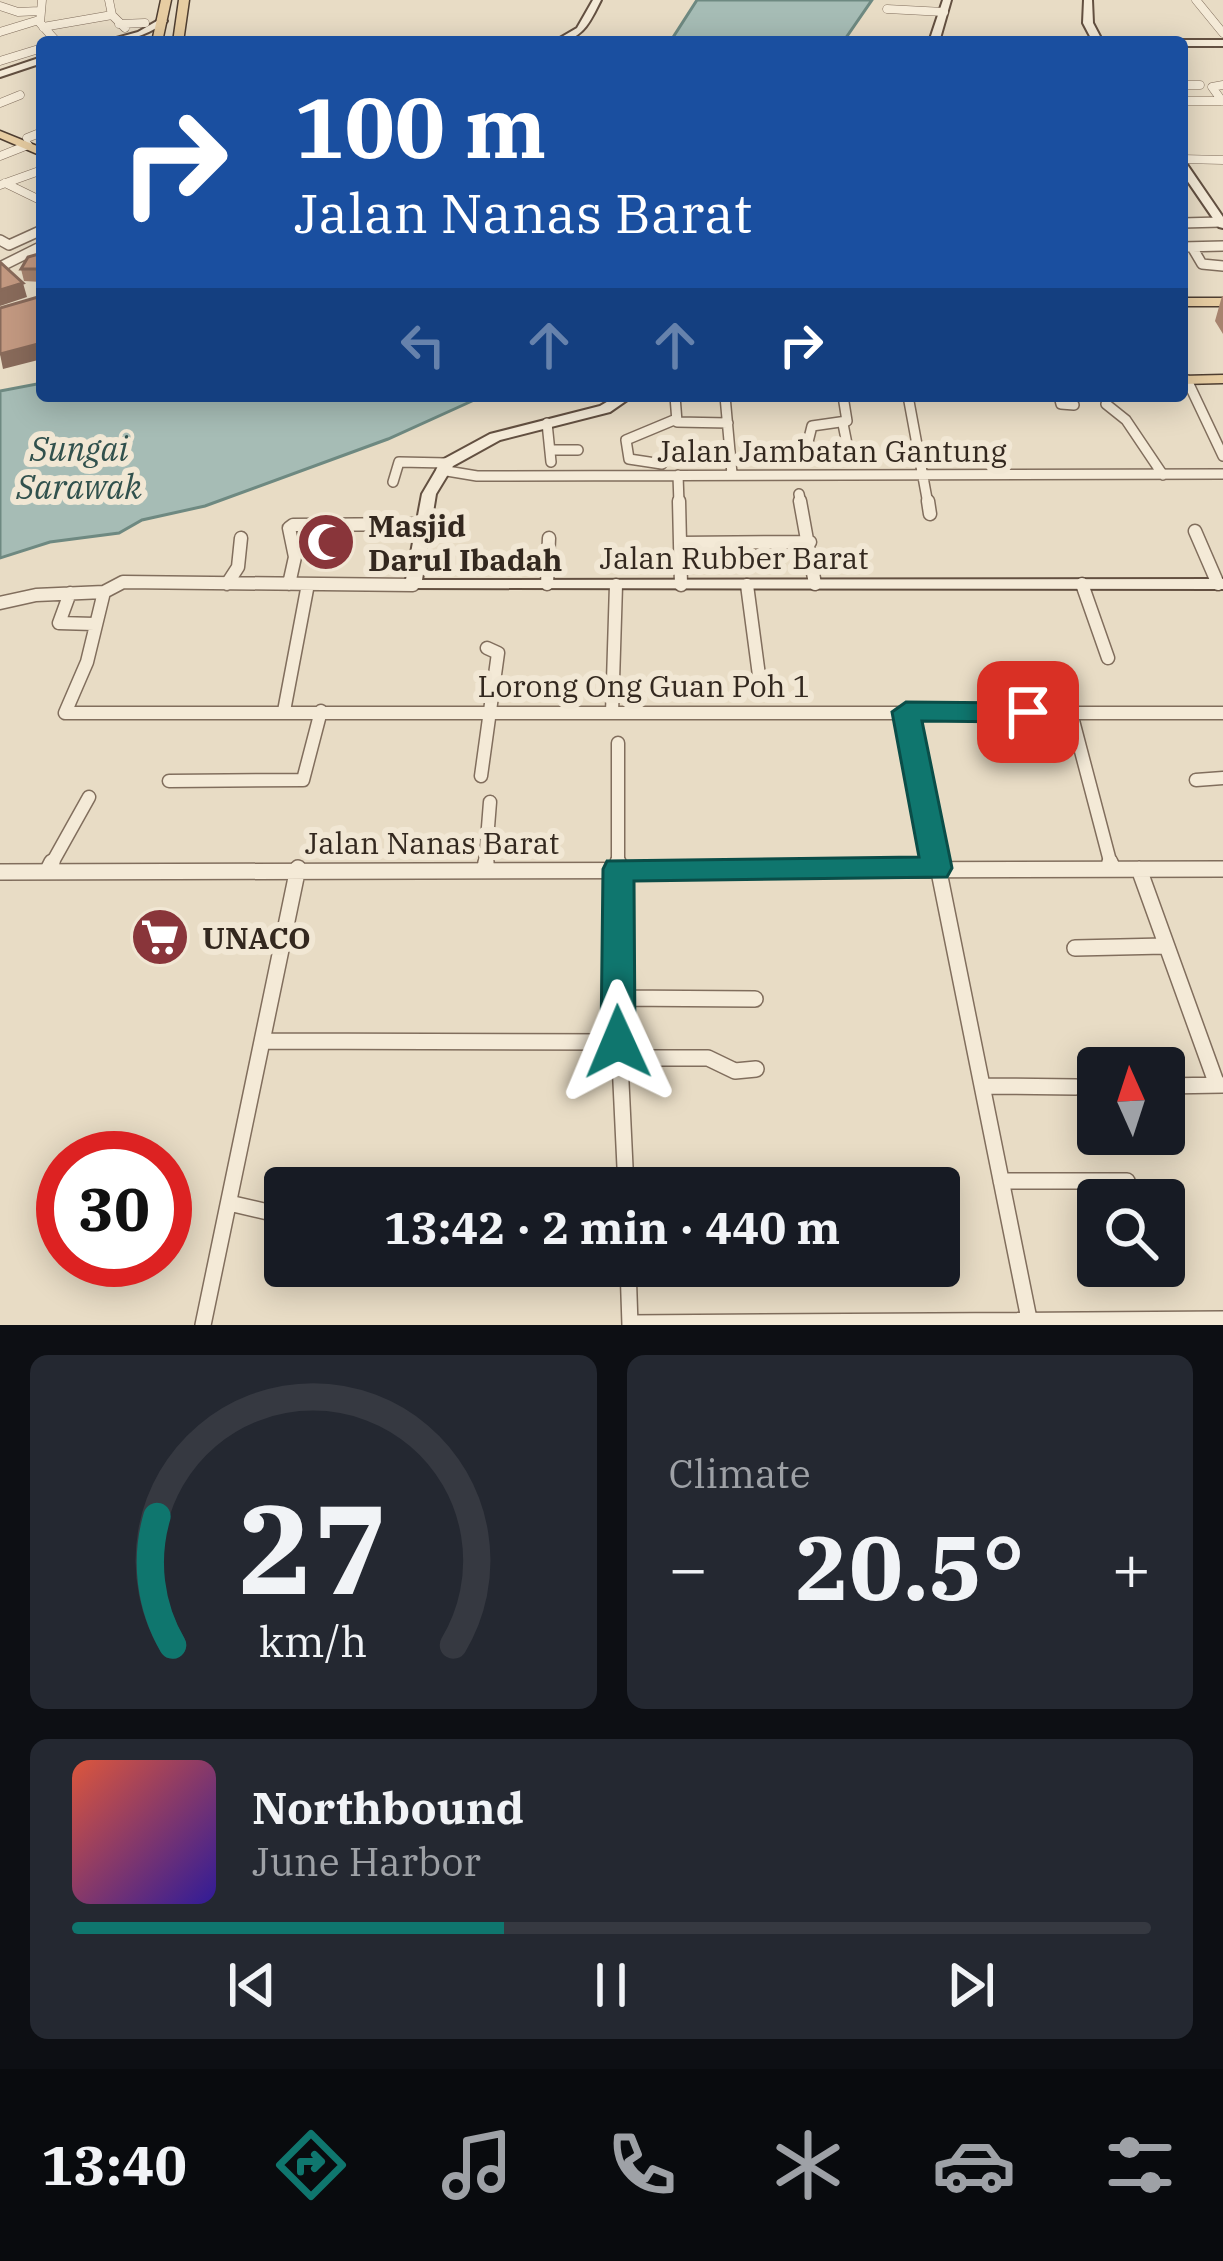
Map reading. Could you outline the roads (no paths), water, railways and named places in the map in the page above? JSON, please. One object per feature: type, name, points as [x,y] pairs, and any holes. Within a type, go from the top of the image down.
[{"type":"main road","points":[[159,36],[166,0]]},
{"type":"main road","points":[[179,36],[184,0]]},
{"type":"main road","points":[[582,35],[598,0]]},
{"type":"main road","points":[[936,36],[947,0]]},
{"type":"main road","points":[[1088,0],[1088,23],[1095,36]]},
{"type":"main road","points":[[132,36],[162,21]]},
{"type":"main road","points":[[1188,44],[1223,43]]},
{"type":"main road","points":[[0,68],[36,56]]},
{"type":"main road","points":[[0,131],[35,145]]},
{"type":"main road","points":[[1188,172],[1222,224]]},
{"type":"main road","points":[[1188,304],[1223,304]]},
{"type":"main road","points":[[1188,380],[1223,379]]},
{"type":"main road","points":[[412,585],[433,482],[444,467],[479,442],[616,402]]},
{"type":"main road","name":"Jalan Rubber Barat","points":[[412,585],[1220,584]]},
{"type":"street","points":[[41,0],[41,20]]},
{"type":"street","points":[[110,0],[118,22]]},
{"type":"street","points":[[1196,0],[1223,32]]},
{"type":"street","points":[[0,6],[41,20],[53,36]]},
{"type":"street","points":[[887,10],[944,12]]},
{"type":"street","points":[[1211,18],[1223,18]]},
{"type":"street","points":[[0,32],[41,20],[146,23]]},
{"type":"street","points":[[1188,86],[1200,86]]},
{"type":"street","points":[[1223,86],[1212,86],[1223,101]]},
{"type":"street","points":[[0,104],[20,95]]},
{"type":"street","points":[[1188,100],[1223,101]]},
{"type":"street","points":[[0,156],[35,145]]},
{"type":"street","points":[[1188,162],[1223,160]]},
{"type":"street","points":[[2,184],[36,173]]},
{"type":"street","points":[[2,184],[36,198]]},
{"type":"street","points":[[1188,188],[1198,188]]},
{"type":"street","points":[[1188,223],[1222,224]]},
{"type":"street","points":[[3,244],[36,232]]},
{"type":"street","points":[[1188,247],[1223,246]]},
{"type":"street","points":[[1188,248],[1202,263],[1223,266]]},
{"type":"street","points":[[0,267],[36,249]]},
{"type":"street","points":[[1188,388],[1223,456]]},
{"type":"street","points":[[674,420],[675,402]]},
{"type":"street","points":[[726,402],[733,474]]},
{"type":"street","points":[[808,442],[812,426],[847,421],[844,402]]},
{"type":"street","points":[[909,402],[931,514]]},
{"type":"street","points":[[1060,402],[1074,405]]},
{"type":"street","points":[[1106,404],[1126,420],[1163,475]]},
{"type":"street","points":[[662,464],[629,459],[626,440],[674,420],[728,423]]},
{"type":"street","points":[[547,423],[552,456],[578,450]]},
{"type":"street","points":[[843,424],[849,454]]},
{"type":"street","name":"Jalan Jambatan Gantung","points":[[393,482],[399,462],[477,476],[1223,474]]},
{"type":"street","points":[[678,475],[681,585]]},
{"type":"street","points":[[799,494],[815,584]]},
{"type":"street","points":[[289,584],[295,562],[292,525],[423,524]]},
{"type":"street","points":[[1195,531],[1220,584]]},
{"type":"street","points":[[227,584],[238,567],[241,538]]},
{"type":"street","points":[[547,584],[549,538]]},
{"type":"street","points":[[680,543],[810,542]]},
{"type":"street","name":"Jalan Rubber Barat","points":[[0,603],[36,595],[104,592],[123,582],[412,585]]},
{"type":"street","points":[[284,711],[308,584]]},
{"type":"street","points":[[1082,584],[1108,658]]},
{"type":"street","points":[[613,712],[616,585]]},
{"type":"street","points":[[747,585],[760,683]]},
{"type":"street","points":[[70,593],[59,623],[94,624],[104,592]]},
{"type":"street","name":"Lorong Ong Guan Poh 1","points":[[94,624],[87,662],[65,713],[1223,713]]},
{"type":"street","points":[[481,776],[498,653],[487,648]]},
{"type":"street","points":[[169,781],[303,780],[321,711]]},
{"type":"street","points":[[906,712],[1029,1319]]},
{"type":"street","points":[[1072,713],[1112,868]]},
{"type":"street","points":[[618,743],[617,998],[625,1167]]},
{"type":"street","points":[[1196,780],[1223,778]]},
{"type":"street","points":[[48,870],[89,797]]},
{"type":"street","points":[[485,869],[490,802]]},
{"type":"street","points":[[203,1325],[298,868]]},
{"type":"street","points":[[1138,869],[1220,1085],[1185,1085]]},
{"type":"street","name":"Jalan Nanas Barat","points":[[0,872],[1223,869]]},
{"type":"street","points":[[1075,948],[1164,946]]},
{"type":"street","points":[[617,998],[755,999]]},
{"type":"street","points":[[265,1041],[618,1050],[708,1058],[735,1071],[756,1069]]},
{"type":"street","points":[[984,1086],[1076,1087]]},
{"type":"street","points":[[1001,1181],[1077,1181]]},
{"type":"street","points":[[230,1203],[264,1211]]},
{"type":"street","points":[[629,1287],[630,1324],[1223,1318]]},
{"type":"water","points":[[697,0],[872,0],[847,36],[674,36]]},
{"type":"water","name":"Sungai Sarawak","points":[[36,384],[36,402],[470,402],[388,439],[205,506],[142,520],[119,533],[50,542],[0,558],[0,391]]},
{"type":"place","name":"Masjid Darul Ibadah","points":[[326,542]]},
{"type":"place","name":"UNACO","points":[[160,937]]}]
